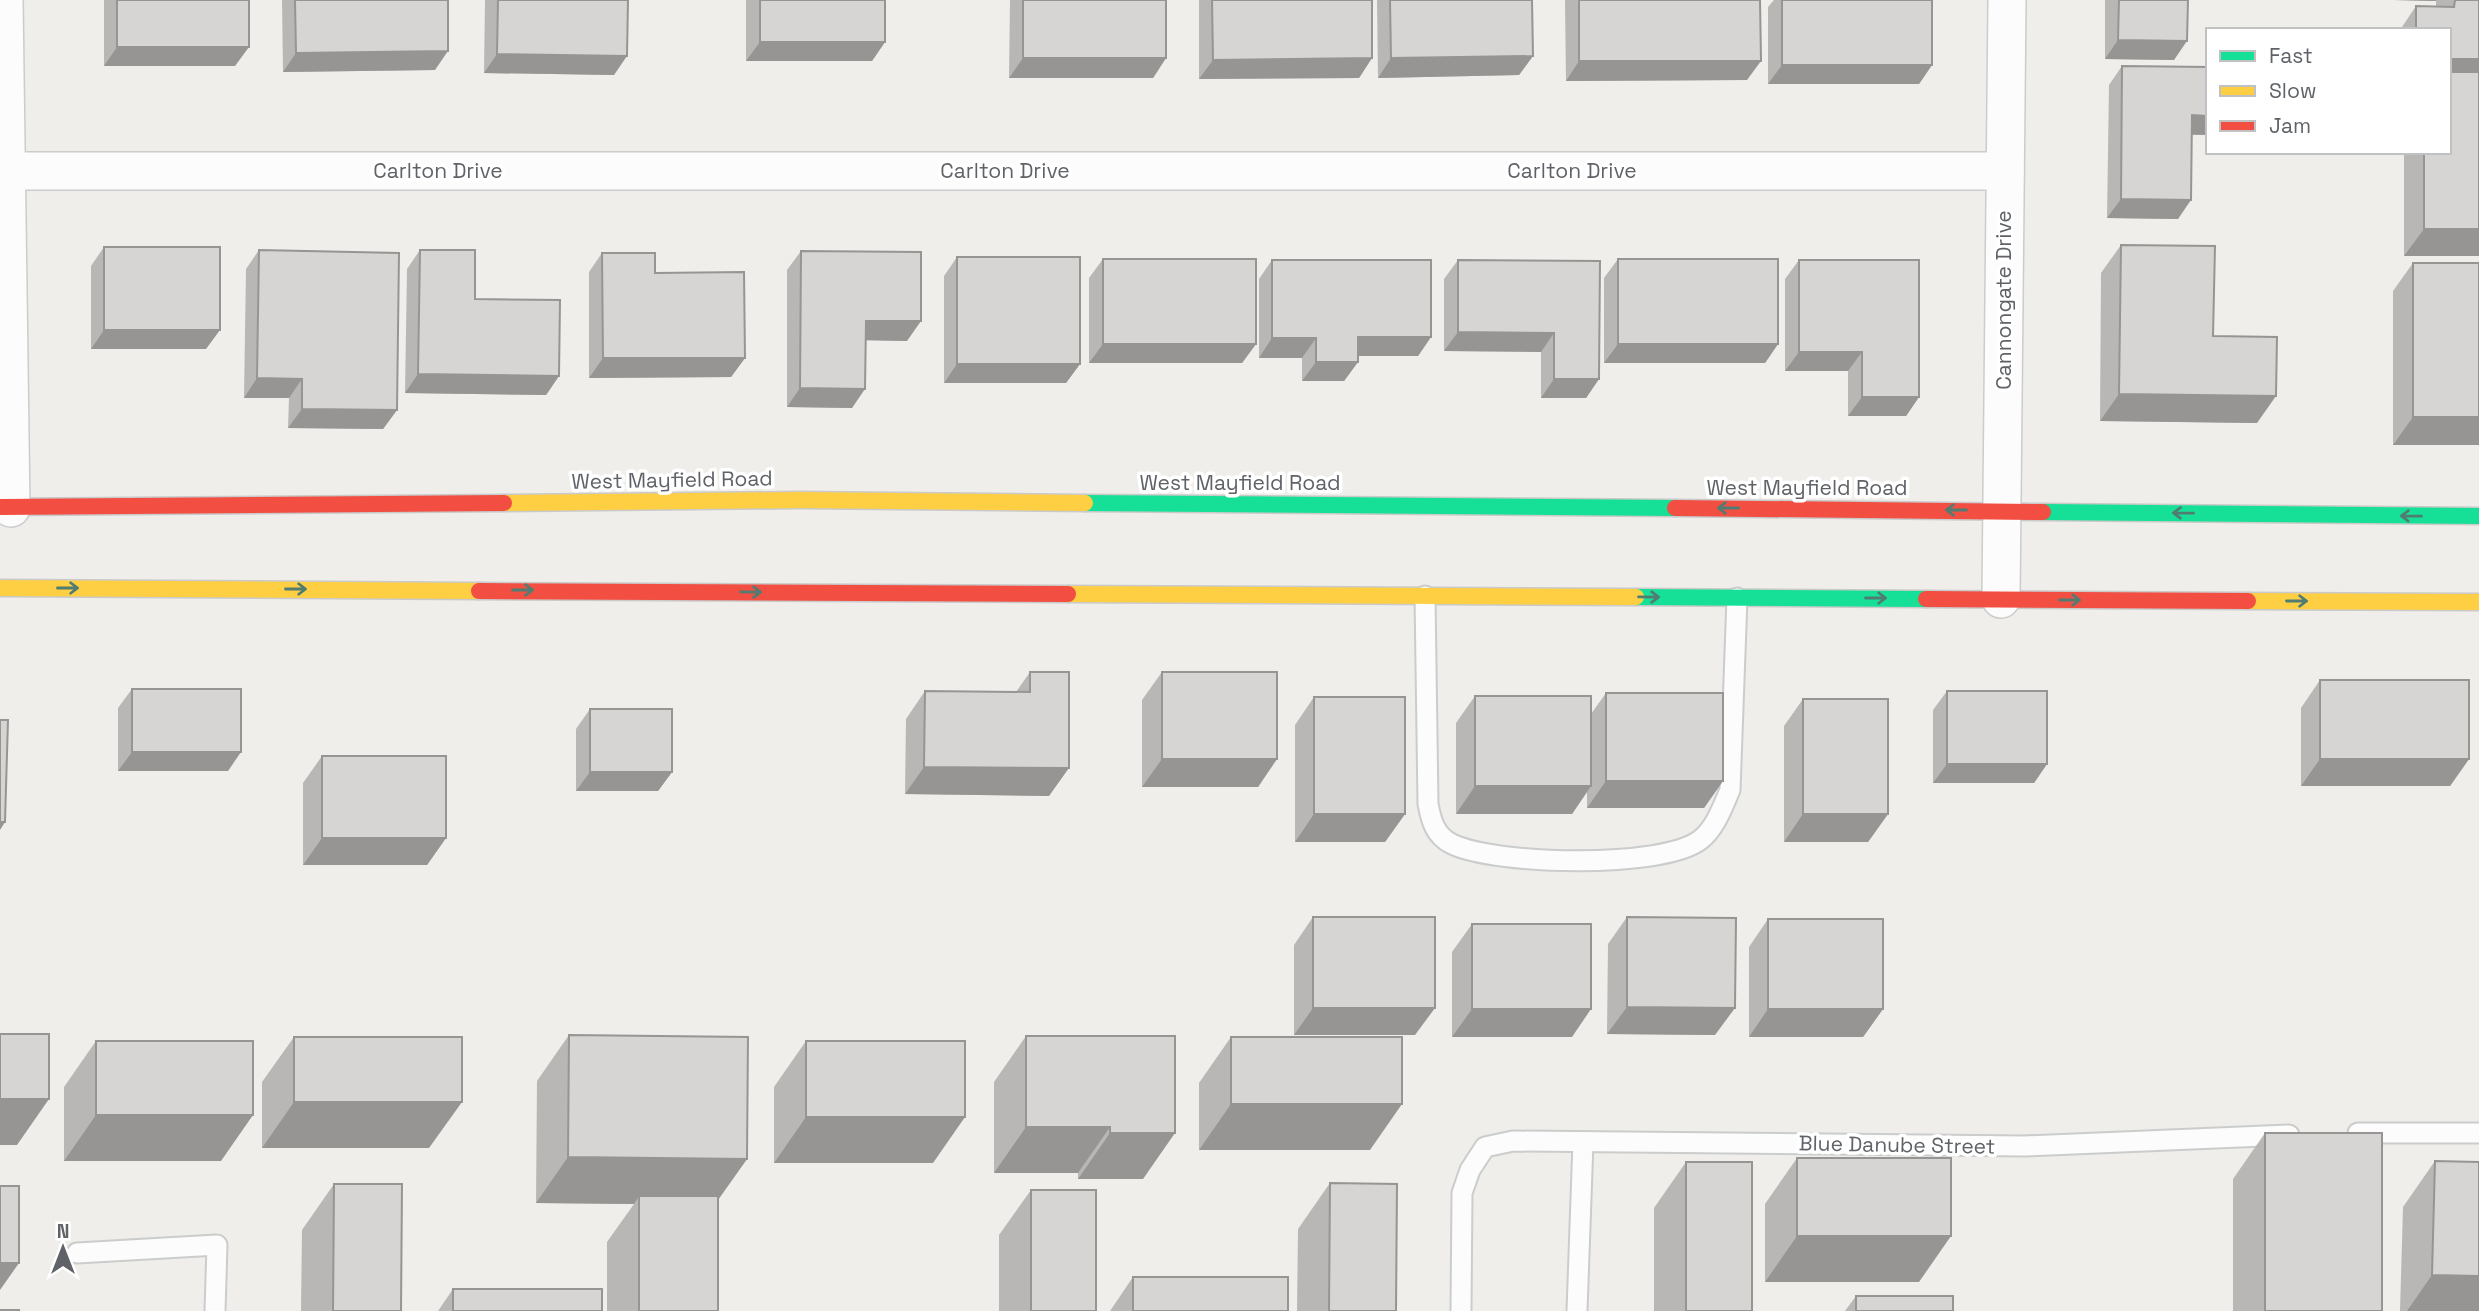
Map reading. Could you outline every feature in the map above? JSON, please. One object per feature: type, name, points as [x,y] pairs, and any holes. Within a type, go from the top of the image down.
[{"type":"main road","name":"West Mayfield Road","points":[[5,508],[799,500],[2479,516]]},
{"type":"main road","points":[[0,588],[2479,602]]},
{"type":"street","points":[[4,0],[5,508]]},
{"type":"street","name":"Cannongate Drive","points":[[2001,599],[2007,0]]},
{"type":"street","name":"Carlton Drive","points":[[6,171],[2005,171]]},
{"type":"lane","points":[[1425,596],[1428,804],[1431,821],[1438,834],[1450,843],[1472,850],[1526,860],[1588,861],[1670,853],[1700,840],[1718,817],[1730,790],[1737,598]]},
{"type":"lane","points":[[2334,1133],[2479,1133]]},
{"type":"lane","name":"Blue Danube Street","points":[[1461,1311],[1462,1193],[1470,1170],[1485,1147],[1513,1141],[2025,1146],[2307,1134]]},
{"type":"lane","points":[[1577,1311],[1583,1142]]},
{"type":"lane","points":[[77,1253],[217,1245],[215,1311]]},
{"type":"building","points":[[117,0],[249,0],[249,47],[117,47]]},
{"type":"building","points":[[295,0],[448,0],[448,51],[296,53]]},
{"type":"building","points":[[498,0],[628,0],[627,56],[497,54]]},
{"type":"building","points":[[760,0],[885,0],[885,42],[760,42]]},
{"type":"building","points":[[1023,0],[1166,0],[1166,58],[1023,58]]},
{"type":"building","points":[[1212,0],[1372,0],[1372,58],[1213,60]]},
{"type":"building","points":[[1390,0],[1532,0],[1533,56],[1391,58]]},
{"type":"building","points":[[1579,0],[1760,0],[1761,61],[1579,61]]},
{"type":"building","points":[[1782,0],[1932,0],[1932,65],[1782,65]]},
{"type":"building","points":[[2119,0],[2188,0],[2187,41],[2118,40]]},
{"type":"building","points":[[2455,0],[2479,0],[2479,59],[2451,59],[2451,28],[2416,28],[2416,6],[2454,7]]},
{"type":"building","points":[[2122,66],[2206,67],[2206,116],[2192,115],[2191,200],[2121,199]]},
{"type":"building","points":[[2451,72],[2479,72],[2479,229],[2424,229],[2424,154],[2451,154]]},
{"type":"building","points":[[2121,245],[2215,246],[2213,336],[2277,337],[2276,396],[2119,394]]},
{"type":"building","points":[[104,247],[220,247],[220,330],[104,330]]},
{"type":"building","points":[[259,250],[399,253],[397,410],[302,409],[302,379],[257,378]]},
{"type":"building","points":[[420,250],[475,250],[475,299],[560,300],[559,376],[418,374]]},
{"type":"building","points":[[801,251],[921,252],[921,321],[866,321],[865,389],[800,388]]},
{"type":"building","points":[[602,253],[655,253],[655,273],[744,272],[745,358],[603,358]]},
{"type":"building","points":[[957,257],[1080,257],[1080,364],[957,364]]},
{"type":"building","points":[[1103,259],[1256,259],[1256,344],[1103,344]]},
{"type":"building","points":[[1618,259],[1778,259],[1778,344],[1618,344]]},
{"type":"building","points":[[1272,260],[1431,260],[1431,337],[1358,337],[1358,362],[1316,362],[1316,338],[1272,338]]},
{"type":"building","points":[[1458,260],[1600,261],[1599,379],[1554,379],[1554,333],[1458,332]]},
{"type":"building","points":[[1799,260],[1919,260],[1919,397],[1862,397],[1862,352],[1799,352]]},
{"type":"building","points":[[2413,263],[2479,263],[2479,417],[2413,417]]},
{"type":"building","points":[[1030,672],[1069,672],[1069,768],[924,767],[925,691],[1030,692]]},
{"type":"building","points":[[1162,672],[1277,672],[1277,759],[1162,759]]},
{"type":"building","points":[[2320,680],[2469,680],[2469,759],[2320,759]]},
{"type":"building","points":[[132,689],[241,689],[241,752],[132,752]]},
{"type":"building","points":[[1947,691],[2047,691],[2047,764],[1947,764]]},
{"type":"building","points":[[1606,693],[1723,693],[1723,781],[1606,781]]},
{"type":"building","points":[[1475,696],[1591,696],[1591,786],[1475,786]]},
{"type":"building","points":[[1314,697],[1405,697],[1405,814],[1314,814]]},
{"type":"building","points":[[1803,699],[1888,699],[1888,814],[1803,814]]},
{"type":"building","points":[[590,709],[672,709],[672,772],[590,772]]},
{"type":"building","points":[[0,720],[8,720],[5,822],[0,822]]},
{"type":"building","points":[[322,756],[446,756],[446,838],[322,838]]},
{"type":"building","points":[[1313,917],[1435,917],[1435,1008],[1313,1008]]},
{"type":"building","points":[[1627,917],[1736,918],[1735,1008],[1627,1007]]},
{"type":"building","points":[[1768,919],[1883,919],[1883,1009],[1768,1009]]},
{"type":"building","points":[[1472,924],[1591,924],[1591,1009],[1472,1009]]},
{"type":"building","points":[[0,1034],[49,1034],[49,1099],[0,1099]]},
{"type":"building","points":[[569,1035],[748,1037],[747,1159],[568,1157]]},
{"type":"building","points":[[1026,1036],[1175,1036],[1175,1133],[1110,1133],[1110,1127],[1026,1127]]},
{"type":"building","points":[[294,1037],[462,1037],[462,1102],[294,1102]]},
{"type":"building","points":[[1231,1037],[1402,1037],[1402,1104],[1231,1104]]},
{"type":"building","points":[[96,1041],[253,1041],[253,1115],[96,1115]]},
{"type":"building","points":[[806,1041],[965,1041],[965,1117],[806,1117]]},
{"type":"building","points":[[2265,1133],[2382,1133],[2382,1311],[2265,1311]]},
{"type":"building","points":[[1797,1158],[1951,1158],[1951,1236],[1797,1236]]},
{"type":"building","points":[[2435,1161],[2479,1162],[2479,1276],[2432,1275]]},
{"type":"building","points":[[1686,1162],[1752,1162],[1752,1311],[1686,1311]]},
{"type":"building","points":[[1330,1183],[1397,1184],[1396,1311],[1329,1311]]},
{"type":"building","points":[[334,1184],[402,1184],[401,1311],[333,1311]]},
{"type":"building","points":[[0,1186],[19,1186],[19,1263],[0,1263]]},
{"type":"building","points":[[1031,1190],[1096,1190],[1096,1311],[1031,1311]]},
{"type":"building","points":[[639,1196],[718,1196],[718,1311],[639,1311]]},
{"type":"building","points":[[1133,1277],[1288,1277],[1288,1311],[1133,1311]]},
{"type":"building","points":[[453,1289],[602,1289],[602,1311],[453,1311]]},
{"type":"building","points":[[1856,1296],[1953,1296],[1953,1311],[1856,1311]]},
{"type":"traffic: fast","points":[[1085,503],[1675,508]]},
{"type":"traffic: fast","points":[[2043,512],[2479,516]]},
{"type":"traffic: fast","points":[[1636,597],[1926,599]]},
{"type":"traffic: slow","points":[[504,503],[799,500],[1085,503]]},
{"type":"traffic: slow","points":[[0,588],[479,591]]},
{"type":"traffic: slow","points":[[1068,594],[1636,597]]},
{"type":"traffic: slow","points":[[2248,601],[2479,602]]},
{"type":"traffic: jam","points":[[0,507],[504,503]]},
{"type":"traffic: jam","points":[[1675,508],[2043,512]]},
{"type":"traffic: jam","points":[[479,591],[1068,594]]},
{"type":"traffic: jam","points":[[1926,599],[2248,601]]}]
